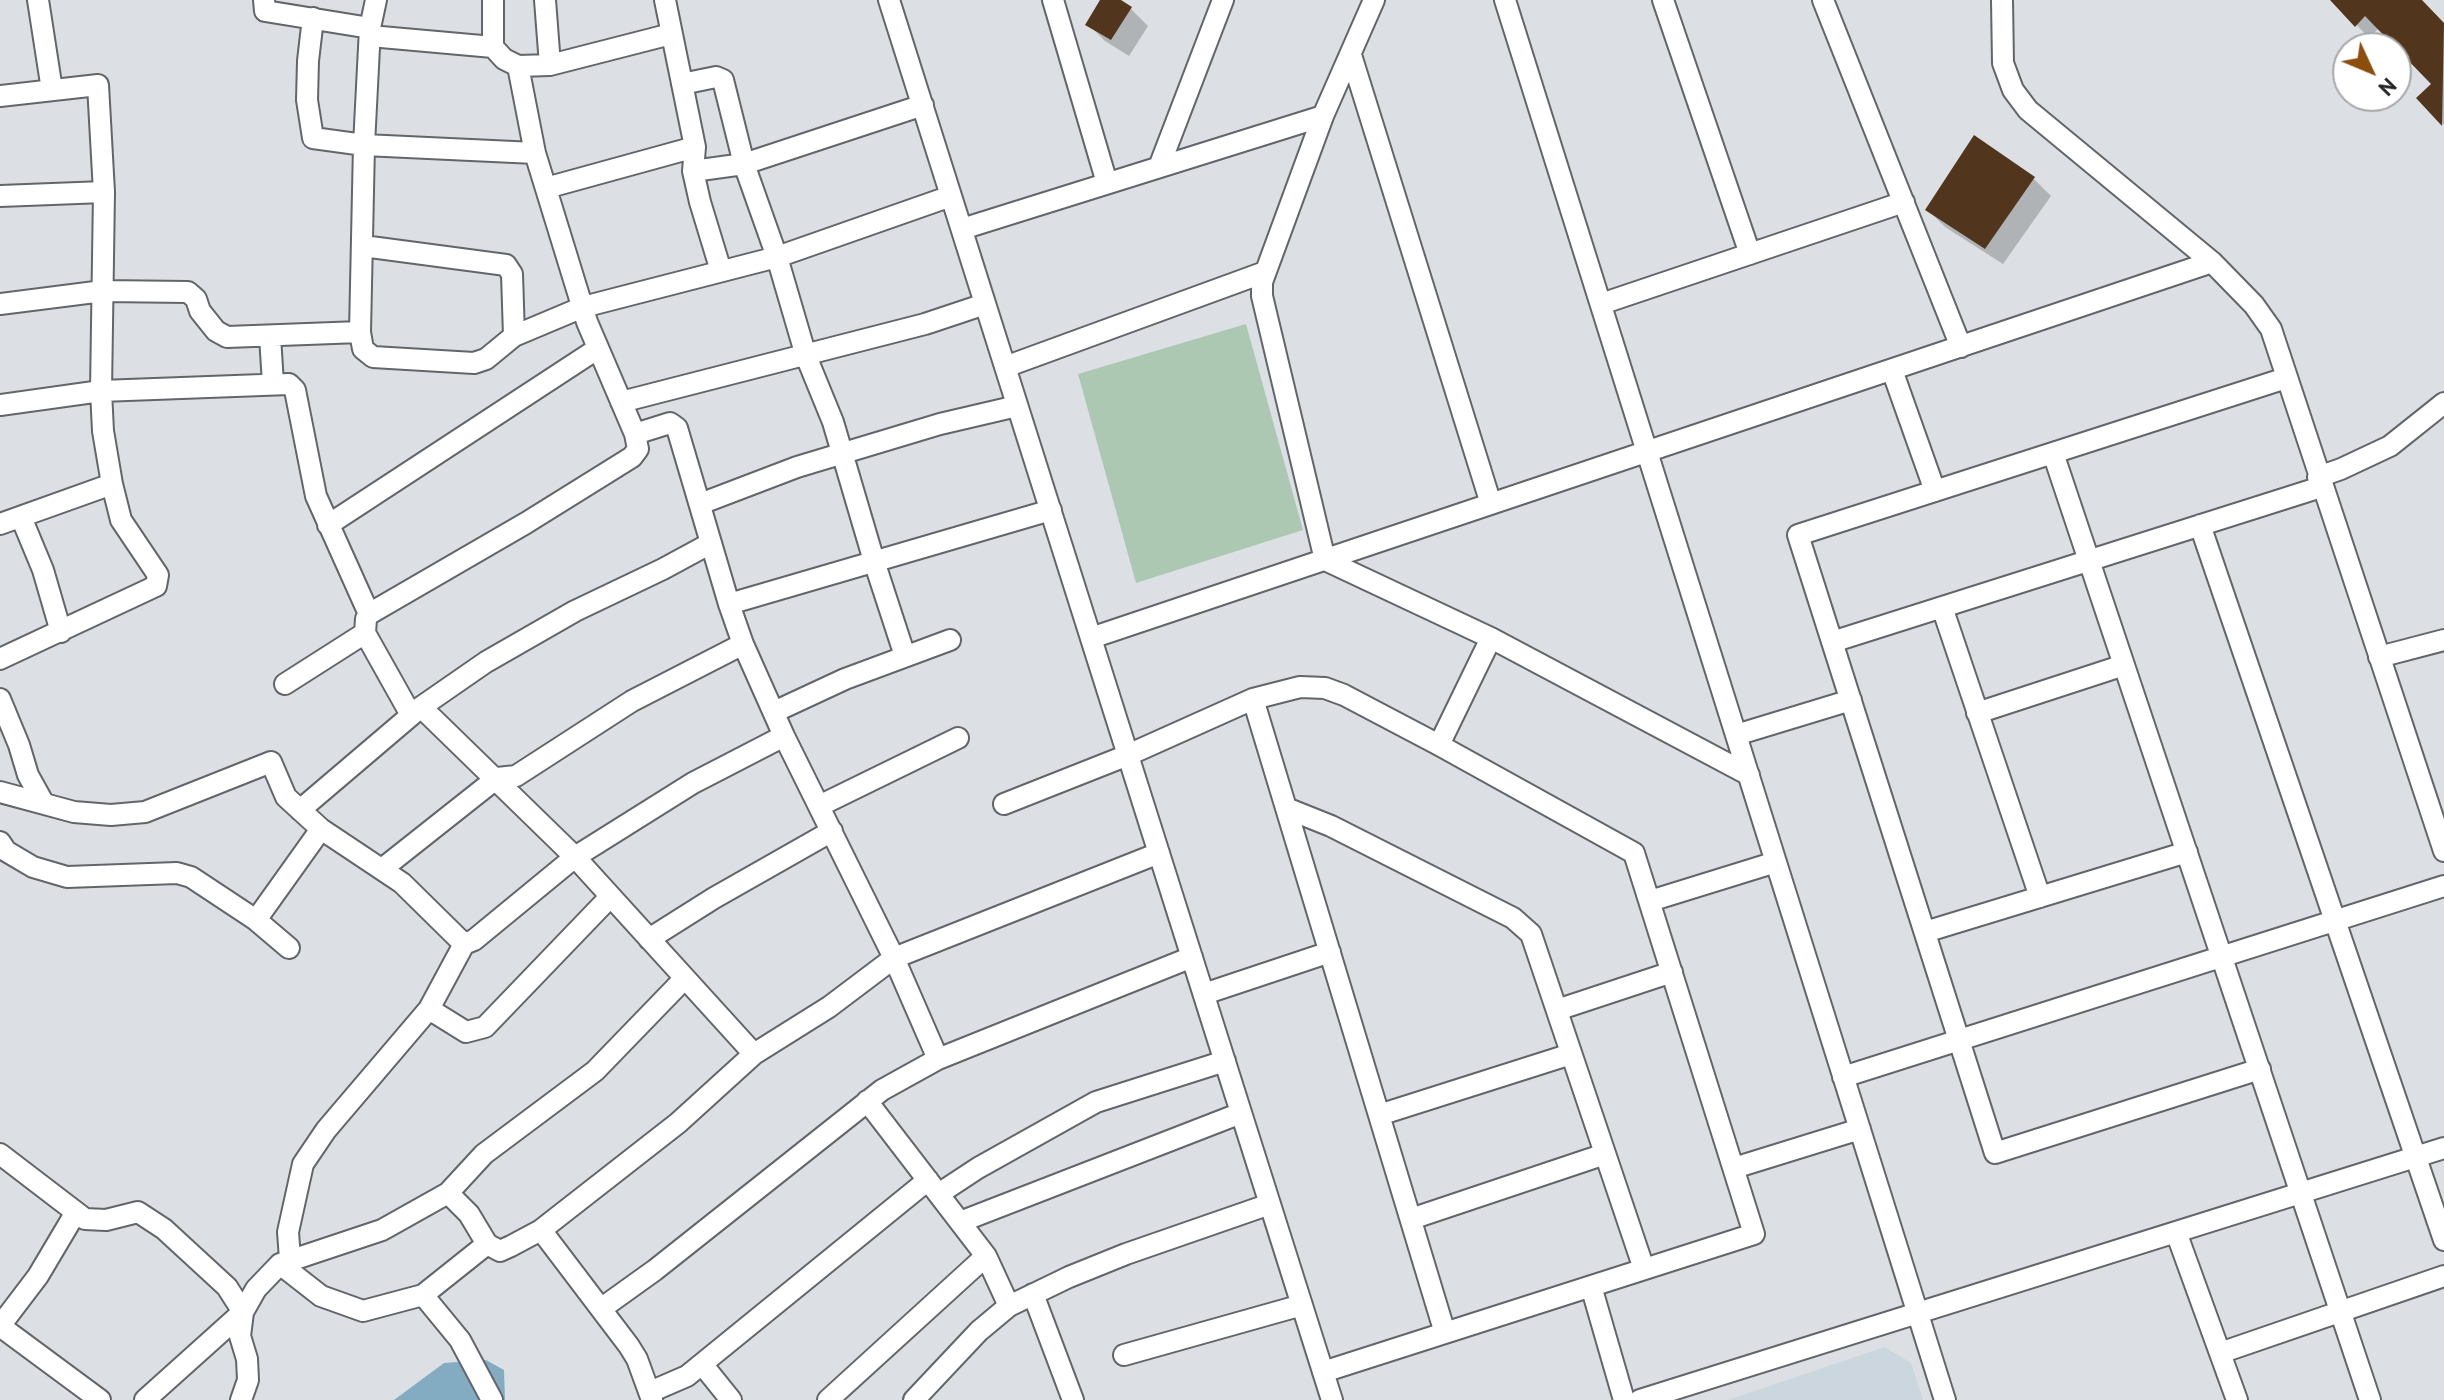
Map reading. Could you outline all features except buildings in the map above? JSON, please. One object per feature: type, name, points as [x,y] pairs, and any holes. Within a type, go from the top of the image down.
[{"type":"street","points":[[38,0],[52,90]]},
{"type":"street","points":[[264,0],[265,11],[313,18],[370,32],[493,47],[504,59],[518,66],[550,65],[671,34]]},
{"type":"street","points":[[376,0],[370,32],[364,145],[360,332],[363,349],[373,357],[474,363],[486,359],[514,336],[583,307],[777,257],[951,196]]},
{"type":"street","points":[[493,0],[493,47]]},
{"type":"street","points":[[545,0],[550,65]]},
{"type":"street","points":[[665,0],[695,147],[693,171],[721,271]]},
{"type":"street","points":[[889,0],[1302,1305],[1328,1399]]},
{"type":"street","points":[[1053,0],[1107,183]]},
{"type":"street","points":[[1159,167],[1223,0]]},
{"type":"street","points":[[1325,560],[1262,296],[1265,272],[1323,116],[1374,0]]},
{"type":"street","points":[[1505,0],[1945,1400]]},
{"type":"street","points":[[1663,0],[1750,254]]},
{"type":"street","points":[[1823,0],[1961,347]]},
{"type":"street","points":[[2002,0],[2003,63],[2013,90],[2028,110],[2212,262],[2254,305],[2271,329],[2319,482],[2444,851]]},
{"type":"street","points":[[313,18],[307,100],[313,138],[364,145],[535,153]]},
{"type":"street","points":[[1351,55],[1491,504]]},
{"type":"street","points":[[285,684],[367,624],[632,457],[638,449],[635,434],[597,349],[583,307],[535,153],[518,66]]},
{"type":"street","points":[[682,84],[716,77],[723,80],[744,164],[777,257],[806,356],[825,399],[905,656]]},
{"type":"street","points":[[0,96],[98,85],[104,192],[103,431],[121,520],[158,575],[156,586],[0,659]]},
{"type":"street","points":[[693,171],[744,164],[923,105]]},
{"type":"street","points":[[962,229],[1323,116]]},
{"type":"street","points":[[546,188],[695,147]]},
{"type":"street","points":[[0,196],[104,192]]},
{"type":"street","points":[[1601,304],[1904,202]]},
{"type":"street","points":[[363,246],[506,265],[512,274],[514,336]]},
{"type":"street","points":[[1091,638],[2212,262]]},
{"type":"street","points":[[1005,367],[1265,272]]},
{"type":"street","points":[[0,304],[103,291],[188,292],[196,299],[200,311],[216,331],[227,337],[360,332]]},
{"type":"street","points":[[621,402],[925,324],[985,304]]},
{"type":"street","points":[[270,336],[273,384]]},
{"type":"street","points":[[328,525],[597,349]]},
{"type":"street","points":[[1892,370],[1935,491]]},
{"type":"street","points":[[2260,1069],[1995,1153],[1798,535],[2286,378]]},
{"type":"street","points":[[0,405],[101,391],[289,384],[295,390],[312,483],[328,525],[367,624],[416,711],[497,778],[575,857],[754,1054]]},
{"type":"street","points":[[1832,642],[2200,525],[2319,482],[2390,446],[2444,403]]},
{"type":"street","points":[[700,504],[769,476],[940,424],[1017,406]]},
{"type":"street","points":[[635,434],[670,423],[676,426],[743,644],[784,736],[894,958],[938,1059]]},
{"type":"street","points":[[2053,453],[2370,1400]]},
{"type":"street","points":[[0,524],[112,484]]},
{"type":"street","points":[[729,604],[1051,510]]},
{"type":"street","points":[[21,517],[43,570],[61,632]]},
{"type":"street","points":[[2200,525],[2444,1240]]},
{"type":"street","points":[[300,810],[416,711],[510,647],[711,543]]},
{"type":"street","points":[[1325,560],[1491,638],[1749,775]]},
{"type":"street","points":[[1942,607],[2040,897]]},
{"type":"street","points":[[1439,745],[1491,638]]},
{"type":"street","points":[[774,712],[845,679],[950,640]]},
{"type":"street","points":[[2379,657],[2444,640]]},
{"type":"street","points":[[382,869],[497,778],[516,776],[632,701],[743,644]]},
{"type":"street","points":[[1977,713],[2124,665]]},
{"type":"street","points":[[1004,804],[1128,755],[1253,699],[1300,687],[1325,688],[1439,745],[1634,853],[1754,1234],[1323,1372]]},
{"type":"street","points":[[0,699],[28,775],[43,802]]},
{"type":"street","points":[[1253,699],[1445,1333]]},
{"type":"street","points":[[1736,735],[1851,700]]},
{"type":"street","points":[[285,1261],[303,1164],[326,1130],[429,1009],[464,944],[474,940],[575,857],[693,783],[784,736]]},
{"type":"street","points":[[819,806],[958,738]]},
{"type":"street","points":[[0,792],[87,813],[111,815],[145,812],[271,762],[286,797],[321,829],[412,892],[464,944]]},
{"type":"street","points":[[1286,808],[1331,826],[1513,918],[1531,934],[1644,1269]]},
{"type":"street","points":[[256,920],[321,829]]},
{"type":"street","points":[[649,939],[832,831]]},
{"type":"street","points":[[0,842],[6,851],[33,867],[67,877],[177,873],[191,877],[256,920],[289,948]]},
{"type":"street","points":[[1925,932],[2187,852]]},
{"type":"street","points":[[448,1193],[469,1214],[487,1244],[500,1251],[541,1230],[689,1114],[754,1054],[829,1007],[894,958],[1159,853]]},
{"type":"street","points":[[1650,901],[1776,862]]},
{"type":"street","points":[[1843,1077],[2444,886]]},
{"type":"street","points":[[429,1009],[466,1032],[485,1027],[610,897]]},
{"type":"street","points":[[1204,994],[1330,952]]},
{"type":"street","points":[[602,1308],[655,1270],[867,1101],[938,1059],[1192,957]]},
{"type":"street","points":[[1557,1010],[1672,972]]},
{"type":"street","points":[[145,1400],[243,1312],[256,1289],[285,1261],[382,1230],[448,1193],[484,1154],[595,1071],[685,978]]},
{"type":"street","points":[[1379,1115],[1571,1054]]},
{"type":"street","points":[[541,1230],[637,1359],[651,1396],[702,1364],[934,1186],[978,1168],[1096,1102],[1225,1061]]},
{"type":"street","points":[[867,1101],[986,1256],[1009,1306]]},
{"type":"street","points":[[960,1222],[1241,1113]]},
{"type":"street","points":[[1734,1168],[1860,1129]]},
{"type":"street","points":[[1640,1400],[2444,1148]]},
{"type":"street","points":[[0,1154],[85,1219],[106,1220],[138,1212],[164,1229],[227,1287],[243,1312],[240,1336],[247,1359],[248,1380],[241,1400]]},
{"type":"street","points":[[1411,1219],[1605,1154]]},
{"type":"street","points":[[914,1400],[979,1331],[1009,1306],[1126,1254],[1270,1204]]},
{"type":"street","points":[[76,1212],[38,1276],[0,1326],[95,1399]]},
{"type":"street","points":[[2176,1232],[2237,1400]]},
{"type":"street","points":[[285,1261],[321,1296],[363,1311],[423,1295],[487,1244]]},
{"type":"street","points":[[828,1400],[986,1256]]},
{"type":"street","points":[[2220,1353],[2444,1276]]},
{"type":"street","points":[[1591,1286],[1624,1400]]},
{"type":"street","points":[[1033,1294],[1073,1400]]},
{"type":"street","points":[[423,1295],[460,1340],[492,1400]]},
{"type":"street","points":[[1124,1355],[1302,1305]]},
{"type":"street","points":[[702,1364],[731,1400]]},
{"type":"shaded area","points":[[1885,1347],[1911,1363],[1923,1400],[1728,1400]]},
{"type":"green space","points":[[1246,324],[1303,530],[1136,583],[1078,374]]},
{"type":"water","points":[[486,1360],[504,1370],[505,1400],[394,1400],[444,1363]]}]
